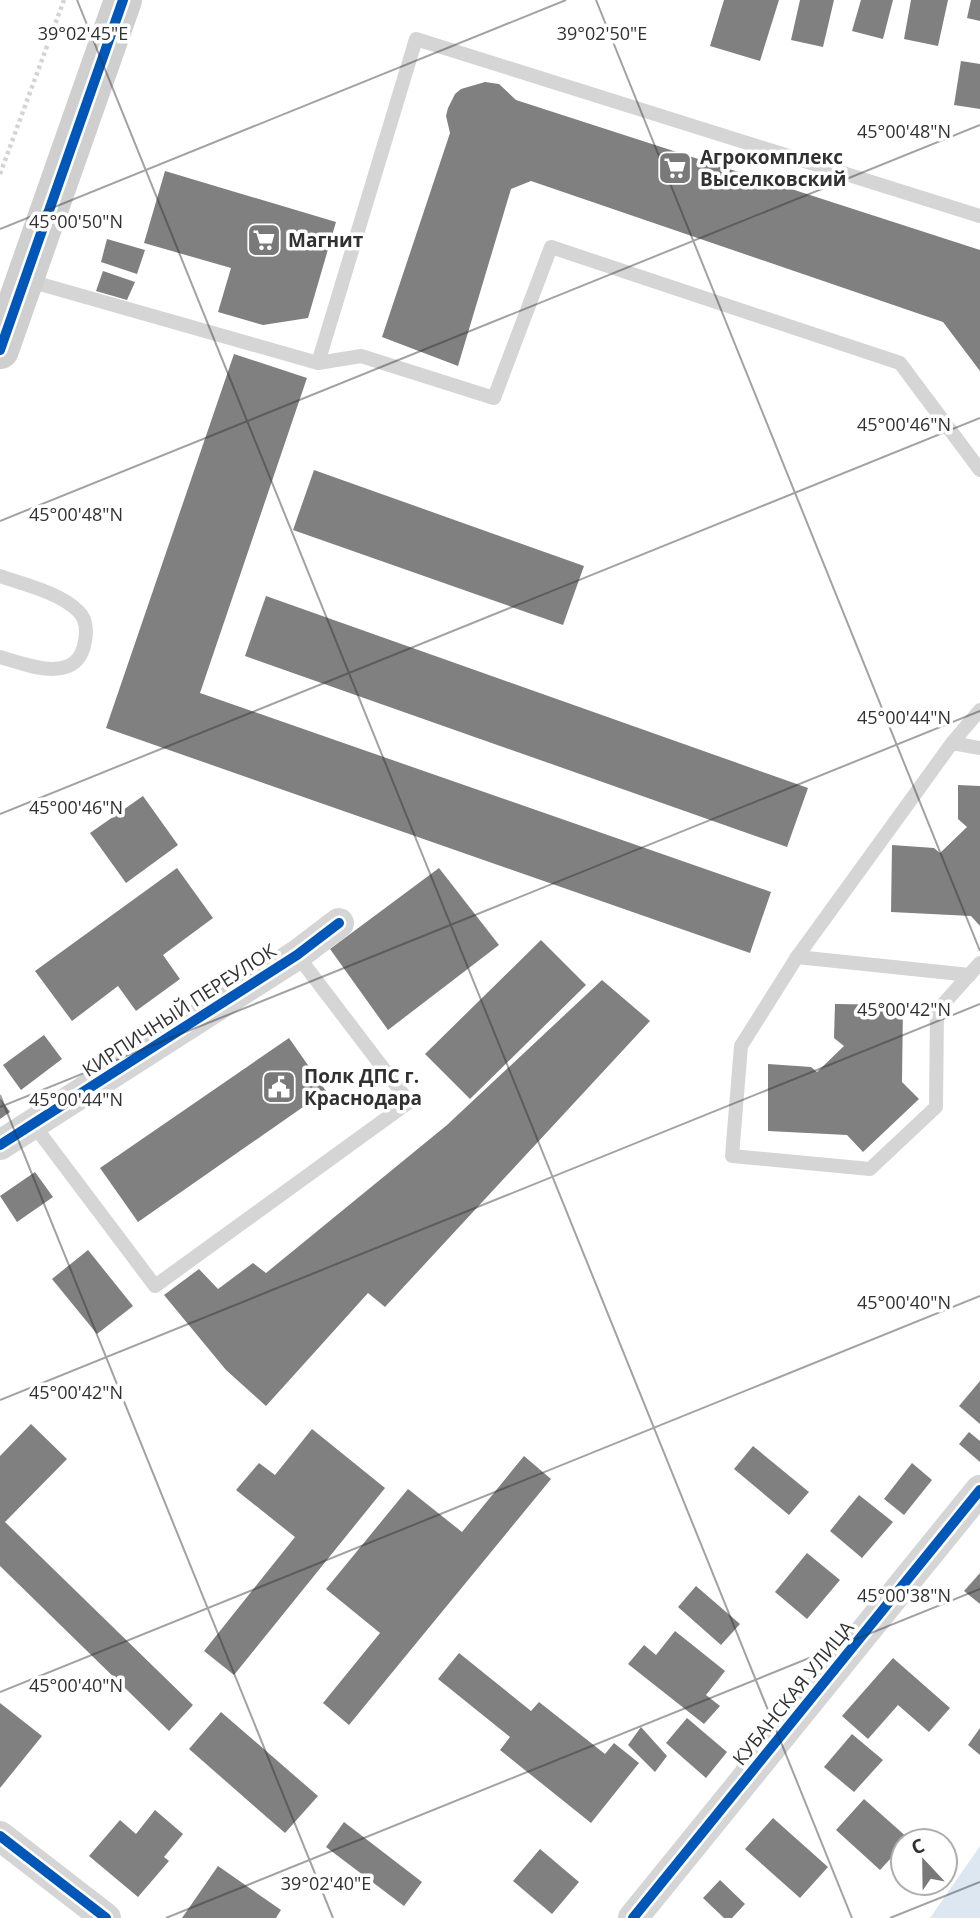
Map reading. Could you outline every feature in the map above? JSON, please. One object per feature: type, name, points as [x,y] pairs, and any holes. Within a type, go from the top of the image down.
[{"type":"street","points":[[0,350],[123,0]]},
{"type":"street","name":"КИРПИЧНЫЙ ПЕРЕУЛОК","points":[[0,1145],[297,955],[339,923]]},
{"type":"street","name":"КУБАНСКАЯ УЛИЦА","points":[[633,1918],[980,1490]]},
{"type":"street","points":[[0,1836],[106,1918]]},
{"type":"lane","points":[[318,363],[416,38],[980,216]]},
{"type":"lane","points":[[26,280],[318,363],[361,356],[494,398],[551,247],[900,363],[980,470]]},
{"type":"lane","points":[[0,576],[53,594],[79,611],[87,626],[85,645],[75,663],[60,669],[38,668],[0,657]]},
{"type":"lane","points":[[980,710],[952,743],[797,957],[741,1046],[732,1156],[870,1170],[936,1107],[937,1011],[980,963]]},
{"type":"lane","points":[[952,743],[980,748]]},
{"type":"lane","points":[[33,1124],[155,1286],[409,1102],[297,955]]},
{"type":"lane","points":[[797,957],[970,975]]},
{"type":"path","points":[[0,174],[64,0]]},
{"type":"shaded area","points":[[980,1846],[980,1918],[930,1918],[945,1897],[959,1897],[959,1876]]},
{"type":"building","points":[[724,0],[779,0],[760,61],[710,46]]},
{"type":"building","points":[[800,0],[834,0],[823,47],[791,40]]},
{"type":"building","points":[[861,0],[893,0],[883,39],[852,31]]},
{"type":"building","points":[[911,0],[948,0],[938,46],[904,39]]},
{"type":"building","points":[[971,0],[980,0],[980,21],[967,18]]},
{"type":"building","points":[[961,61],[980,64],[980,109],[954,105]]},
{"type":"building","points":[[485,82],[499,84],[516,100],[980,250],[980,371],[943,322],[531,181],[511,189],[458,366],[382,337],[450,133],[446,116],[448,108],[455,94],[461,89]]},
{"type":"building","points":[[165,171],[336,222],[308,318],[263,325],[218,312],[231,268],[144,243]]},
{"type":"building","points":[[107,239],[145,250],[137,274],[101,262]]},
{"type":"building","points":[[103,271],[135,282],[127,300],[96,291]]},
{"type":"building","points":[[234,354],[307,378],[200,693],[771,892],[750,953],[106,728]]},
{"type":"building","points":[[314,470],[584,566],[563,625],[293,530]]},
{"type":"building","points":[[266,596],[808,788],[787,847],[245,656]]},
{"type":"building","points":[[958,785],[980,786],[980,926],[971,916],[891,912],[892,845],[934,848],[940,853],[967,827],[958,819]]},
{"type":"building","points":[[143,796],[178,845],[126,883],[90,833]]},
{"type":"building","points":[[177,868],[213,918],[163,955],[180,979],[136,1011],[118,986],[72,1021],[35,971]]},
{"type":"building","points":[[439,868],[499,945],[388,1030],[330,949]]},
{"type":"building","points":[[541,940],[586,985],[470,1099],[425,1054]]},
{"type":"building","points":[[602,980],[650,1021],[385,1307],[368,1293],[266,1406],[226,1370],[164,1295],[199,1269],[218,1289],[253,1263],[266,1273],[447,1125]]},
{"type":"building","points":[[835,1004],[903,1005],[902,1082],[919,1099],[863,1152],[847,1135],[768,1131],[768,1064],[811,1067],[817,1072],[844,1046],[834,1038]]},
{"type":"building","points":[[44,1035],[62,1059],[21,1090],[3,1065]]},
{"type":"building","points":[[289,1038],[326,1091],[138,1222],[100,1168]]},
{"type":"building","points":[[0,1098],[10,1112],[0,1119]]},
{"type":"building","points":[[35,1172],[53,1197],[17,1222],[0,1196]]},
{"type":"building","points":[[88,1250],[133,1306],[97,1334],[52,1279]]},
{"type":"building","points":[[980,1381],[980,1424],[959,1406]]},
{"type":"building","points":[[31,1424],[67,1459],[5,1522],[193,1705],[169,1731],[0,1566],[0,1456]]},
{"type":"building","points":[[312,1429],[385,1488],[234,1675],[204,1651],[295,1537],[236,1490],[259,1463],[275,1475]]},
{"type":"building","points":[[969,1432],[980,1441],[980,1462],[959,1444]]},
{"type":"building","points":[[753,1446],[809,1492],[789,1515],[734,1469]]},
{"type":"building","points":[[524,1456],[551,1479],[349,1725],[323,1703],[380,1633],[326,1589],[408,1489],[462,1532]]},
{"type":"building","points":[[912,1463],[932,1480],[904,1515],[884,1499]]},
{"type":"building","points":[[859,1495],[893,1522],[862,1558],[830,1531]]},
{"type":"building","points":[[807,1553],[840,1580],[807,1619],[775,1592]]},
{"type":"building","points":[[980,1573],[980,1604],[964,1591]]},
{"type":"building","points":[[696,1586],[740,1624],[721,1645],[678,1607]]},
{"type":"building","points":[[675,1631],[725,1671],[706,1695],[720,1706],[704,1724],[628,1664],[644,1645],[656,1655]]},
{"type":"building","points":[[459,1653],[531,1711],[539,1702],[605,1754],[614,1743],[639,1763],[591,1823],[500,1750],[510,1737],[438,1679]]},
{"type":"building","points":[[893,1658],[950,1708],[929,1732],[898,1705],[868,1739],[842,1716]]},
{"type":"building","points":[[0,1703],[42,1736],[0,1788]]},
{"type":"building","points":[[221,1712],[318,1796],[285,1833],[189,1749]]},
{"type":"building","points":[[687,1718],[727,1752],[706,1778],[666,1743]]},
{"type":"building","points":[[641,1727],[667,1756],[655,1772],[628,1745]]},
{"type":"building","points":[[980,1728],[980,1755],[968,1745]]},
{"type":"building","points":[[852,1734],[883,1760],[854,1792],[824,1767]]},
{"type":"building","points":[[864,1799],[896,1827],[889,1827],[889,1860],[880,1870],[836,1830]]},
{"type":"building","points":[[155,1810],[183,1834],[164,1857],[169,1861],[138,1897],[89,1856],[120,1820],[136,1834]]},
{"type":"building","points":[[773,1818],[828,1867],[800,1898],[745,1849]]},
{"type":"building","points":[[344,1822],[422,1882],[404,1906],[326,1847]]},
{"type":"building","points":[[540,1849],[579,1882],[552,1914],[513,1881]]},
{"type":"building","points":[[218,1866],[281,1910],[276,1918],[182,1918]]},
{"type":"building","points":[[720,1880],[745,1904],[732,1918],[724,1918],[703,1898]]},
{"type":"cycle path","points":[[0,350],[123,0]]},
{"type":"cycle path","points":[[0,1145],[297,955],[339,923]]},
{"type":"cycle path","points":[[633,1918],[980,1490]]},
{"type":"cycle path","points":[[0,1836],[106,1918]]},
{"type":"place","name":"Агрокомплекс Выселковский","points":[[675,168]]},
{"type":"place","name":"Магнит","points":[[264,240]]},
{"type":"place","name":"Полк ДПС г. Краснодара","points":[[279,1087]]}]
